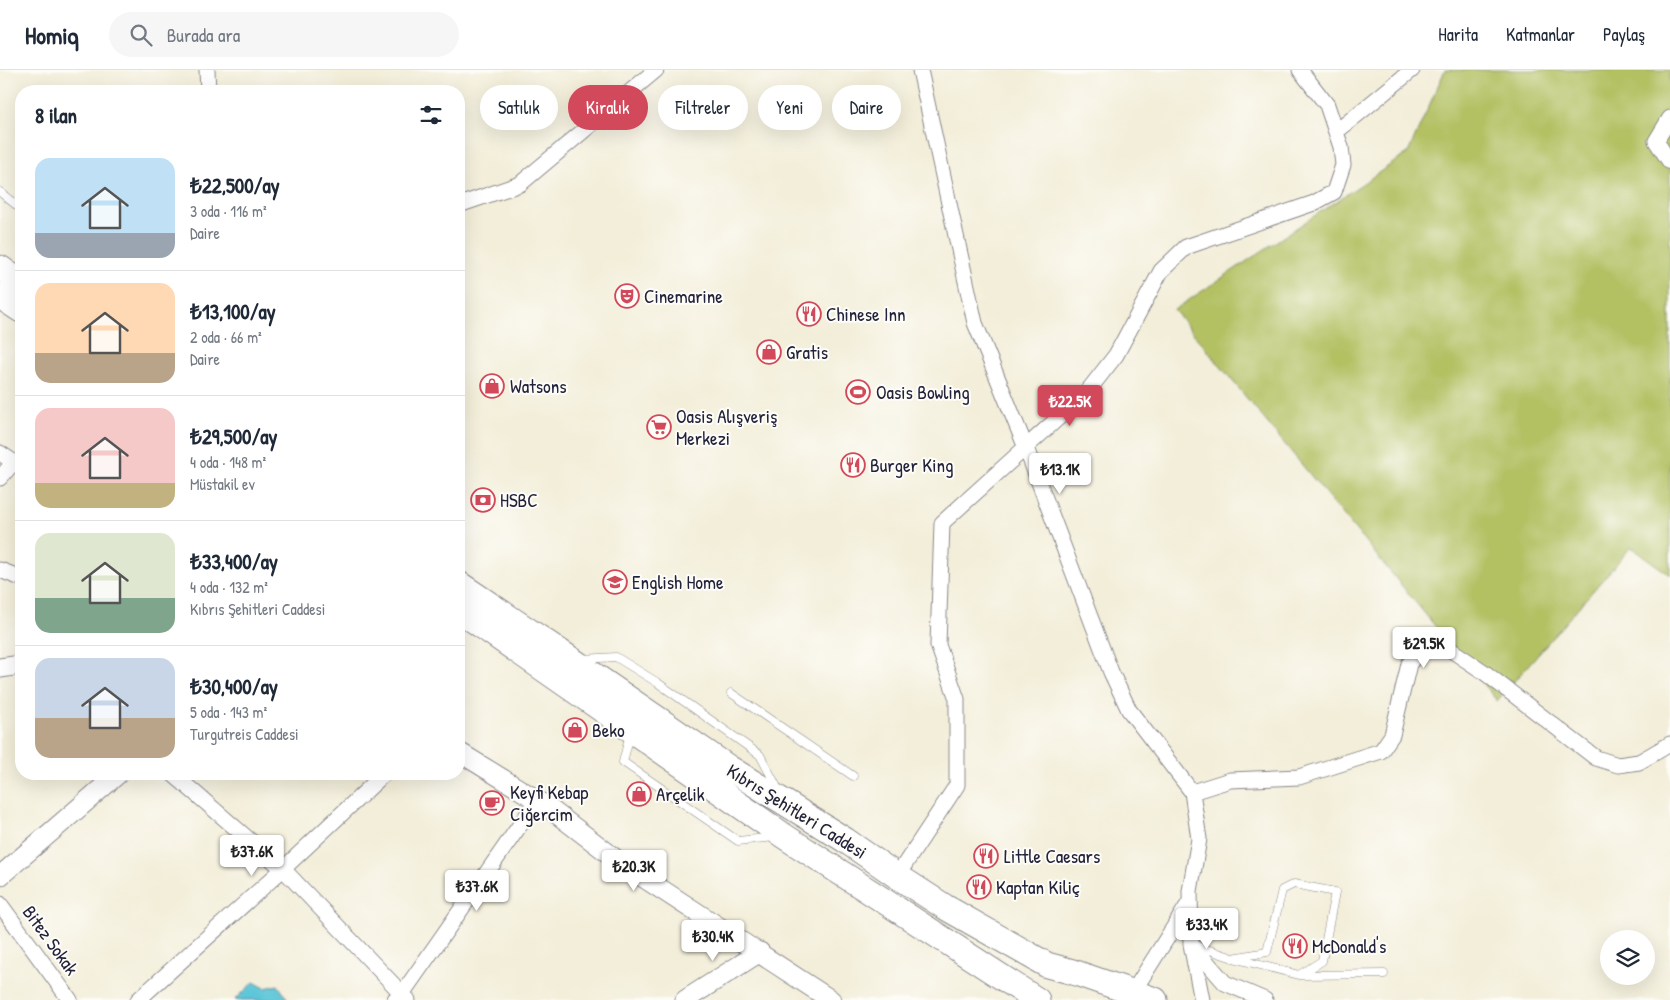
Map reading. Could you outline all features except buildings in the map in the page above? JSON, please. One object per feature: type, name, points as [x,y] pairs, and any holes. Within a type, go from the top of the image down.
[{"type":"highway","points":[[0,268],[15,279]]},
{"type":"highway","points":[[0,296],[15,306]]},
{"type":"highway","name":"Kıbrıs Şehitleri Caddesi","points":[[465,588],[729,768],[845,840],[945,907],[1048,966],[1073,972],[1139,997]]},
{"type":"highway","name":"Kıbrıs Şehitleri Caddesi","points":[[465,614],[784,836],[1037,1000]]},
{"type":"street","points":[[207,70],[208,85]]},
{"type":"street","points":[[465,203],[520,184],[656,70]]},
{"type":"street","points":[[920,70],[975,323],[1026,448],[1111,672],[1128,710],[1192,792],[1199,839],[1189,903],[1191,944],[1202,1000]]},
{"type":"street","points":[[897,876],[956,786],[957,699],[938,645],[942,523],[1087,392],[1116,355],[1161,271],[1186,247],[1314,203],[1334,192],[1343,165],[1341,147],[1327,105],[1300,70]]},
{"type":"street","points":[[1336,132],[1412,71]]},
{"type":"street","points":[[1670,118],[1656,141],[1670,162]]},
{"type":"street","points":[[0,453],[15,462]]},
{"type":"street","points":[[0,478],[15,466]]},
{"type":"street","points":[[0,570],[15,576]]},
{"type":"street","points":[[1192,792],[1230,780],[1299,777],[1381,751],[1392,734],[1409,664],[1422,647],[1445,646],[1484,672],[1596,758],[1618,765],[1639,762],[1670,744]]},
{"type":"street","points":[[0,668],[15,666]]},
{"type":"street","points":[[465,756],[539,801],[621,863],[831,1000]]},
{"type":"street","points":[[0,876],[111,780]]},
{"type":"street","points":[[179,780],[283,869],[401,998],[532,808],[539,801]]},
{"type":"street","points":[[138,1000],[283,869],[378,780]]},
{"type":"street","points":[[1139,997],[1189,903]]},
{"type":"street","name":"Bitez Sokak","points":[[0,904],[70,1000]]},
{"type":"street","points":[[1191,944],[1225,984],[1265,1000]]},
{"type":"street","points":[[685,1000],[760,952]]},
{"type":"lane","points":[[0,192],[15,204]]},
{"type":"lane","points":[[730,693],[853,776]]},
{"type":"lane","points":[[1233,958],[1267,952],[1282,890],[1294,884],[1336,892],[1322,961],[1299,975]]},
{"type":"lane","points":[[1191,944],[1233,958],[1299,975],[1384,974]]},
{"type":"green space","points":[[1445,70],[1670,70],[1670,575],[1631,547],[1497,701],[1174,310],[1408,153]]},
{"type":"water","points":[[254,982],[265,988],[278,985],[287,998],[285,1000],[235,1000]]},
{"type":"place","name":"Cinemarine","points":[[627,296]]},
{"type":"place","name":"Chinese Inn","points":[[809,314]]},
{"type":"place","name":"Gratis","points":[[769,352]]},
{"type":"place","name":"Watsons","points":[[492,386]]},
{"type":"place","name":"Oasis Bowling","points":[[858,392]]},
{"type":"place","name":"Oasis Alışveriş Merkezi","points":[[659,427]]},
{"type":"place","name":"Burger King","points":[[853,465]]},
{"type":"place","name":"HSBC","points":[[483,500]]},
{"type":"place","name":"English Home","points":[[615,582]]},
{"type":"place","name":"Beko","points":[[575,730]]},
{"type":"place","name":"Arçelik","points":[[639,794]]},
{"type":"place","name":"Keyfi Kebap Ciğercim","points":[[492,803]]},
{"type":"place","name":"Little Caesars","points":[[986,856]]},
{"type":"place","name":"Kaptan Kiliç","points":[[979,887]]},
{"type":"place","name":"McDonald's","points":[[1295,946]]}]
